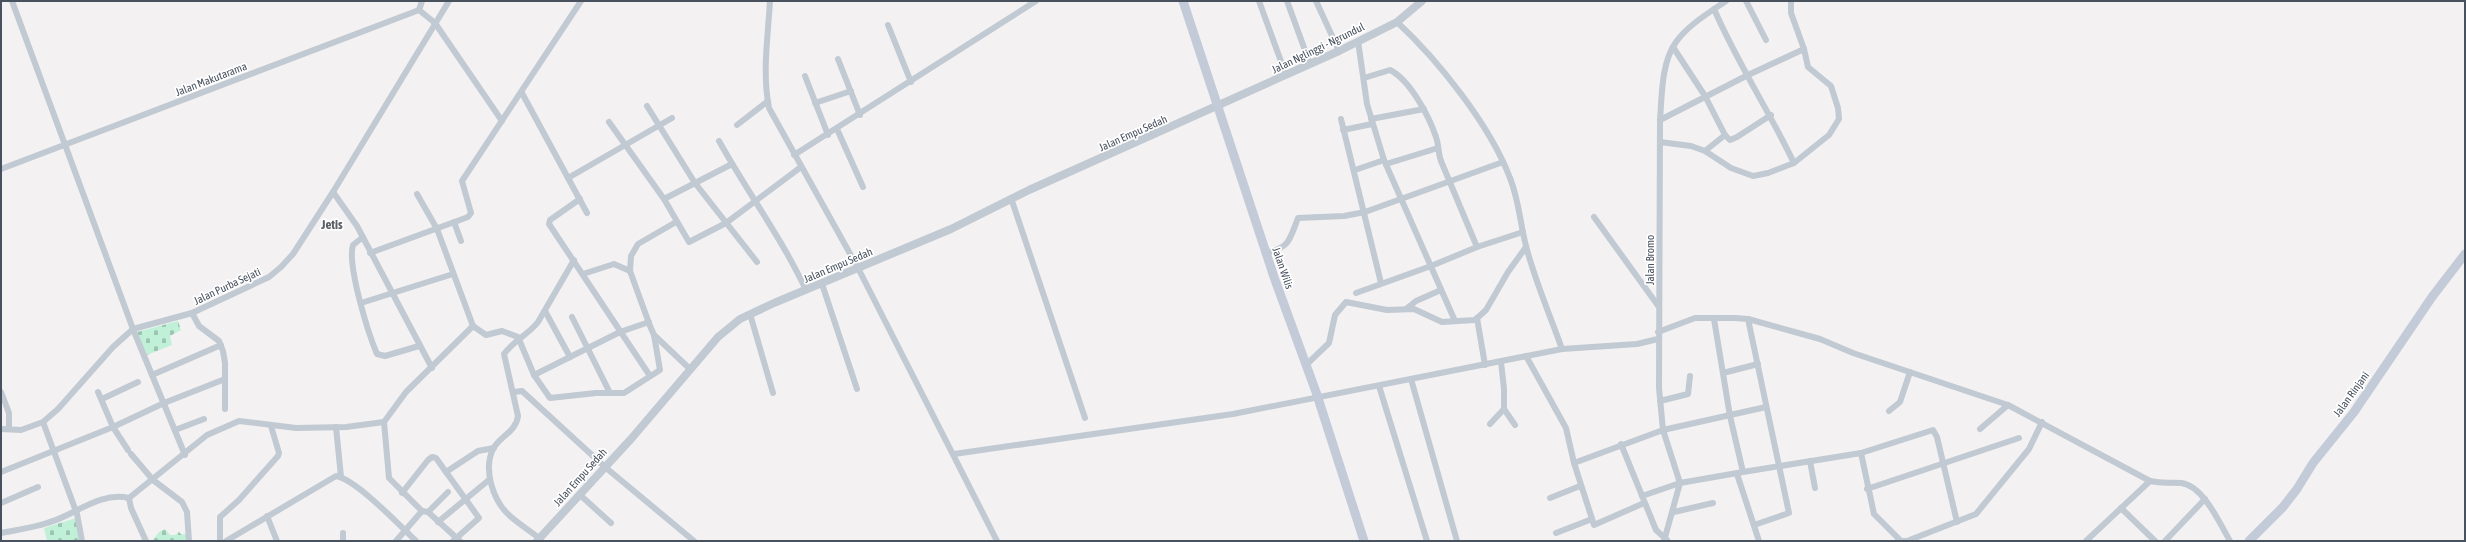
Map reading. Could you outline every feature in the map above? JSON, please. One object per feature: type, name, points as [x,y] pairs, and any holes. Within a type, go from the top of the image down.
[{"type":"main road","name":"Jalan Wilis","points":[[1184,3],[1266,253],[1318,399],[1364,541]]},
{"type":"main road","name":"Jalan Rinjani","points":[[2249,541],[2283,507],[2297,489],[2313,463],[2354,412],[2432,297],[2465,254]]},
{"type":"street","points":[[12,1],[133,329],[184,454]]},
{"type":"street","points":[[422,1],[419,10],[436,23],[502,121]]},
{"type":"street","name":"Jalan Purba Sejati","points":[[1,430],[21,430],[43,422],[58,408],[113,347],[133,329],[192,313],[269,277],[293,254],[333,192],[449,1]]},
{"type":"street","points":[[370,253],[437,229],[468,216],[471,213],[462,181],[522,93],[581,1]]},
{"type":"street","points":[[770,1],[766,54],[768,101],[777,124],[858,268],[997,541]]},
{"type":"street","points":[[794,155],[860,115],[1036,1]]},
{"type":"street","points":[[1259,1],[1286,76]]},
{"type":"street","points":[[1287,1],[1310,64]]},
{"type":"street","points":[[1316,1],[1339,51]]},
{"type":"street","name":"Jalan Nglinggi - Ngrundul","points":[[1218,106],[1286,76],[1397,22],[1422,1]]},
{"type":"street","name":"Jalan Bromo","points":[[1666,540],[1680,483],[1663,430],[1660,401],[1658,332],[1660,120],[1666,68],[1673,47],[1685,32],[1726,1]]},
{"type":"street","points":[[1746,1],[1766,40]]},
{"type":"street","points":[[1660,142],[1691,146],[1705,151],[1731,168],[1753,176],[1768,173],[1794,163],[1829,135],[1839,120],[1833,89],[1809,70],[1804,49],[1791,13],[1792,1]]},
{"type":"street","points":[[1714,9],[1732,48],[1771,115],[1794,163]]},
{"type":"street","name":"Jalan Makutarama","points":[[1,169],[66,146],[419,10]]},
{"type":"street","points":[[1397,22],[1423,46],[1443,71],[1470,108],[1503,162],[1514,189],[1526,247],[1562,349]]},
{"type":"street","points":[[888,25],[911,82]]},
{"type":"street","points":[[1358,41],[1371,121],[1385,162],[1455,321]]},
{"type":"street","points":[[1673,47],[1705,96],[1725,136],[1733,140],[1771,115]]},
{"type":"street","points":[[1660,120],[1705,96],[1804,49]]},
{"type":"street","points":[[838,59],[860,115]]},
{"type":"street","points":[[1364,78],[1390,70],[1396,73],[1424,109],[1436,135],[1438,148],[1450,182],[1477,247]]},
{"type":"street","points":[[804,76],[828,135]]},
{"type":"street","points":[[815,103],[851,91]]},
{"type":"street","points":[[522,93],[587,213]]},
{"type":"street","points":[[736,124],[768,101]]},
{"type":"street","points":[[647,106],[695,183],[757,262]]},
{"type":"street","name":"Jalan Empu Sedah","points":[[538,540],[718,337],[750,314],[951,229],[1012,198],[1218,106]]},
{"type":"street","points":[[1344,130],[1371,121],[1424,109]]},
{"type":"street","points":[[568,178],[626,146],[672,118]]},
{"type":"street","points":[[1341,119],[1365,212],[1381,283]]},
{"type":"street","points":[[609,122],[664,199],[685,238],[691,242],[726,223],[754,200],[801,167]]},
{"type":"street","points":[[837,129],[863,187]]},
{"type":"street","points":[[1705,151],[1725,136]]},
{"type":"street","points":[[719,141],[754,200],[786,247],[806,290]]},
{"type":"street","points":[[1354,170],[1438,148]]},
{"type":"street","points":[[1266,253],[1283,249],[1288,244],[1298,218],[1344,216],[1365,212],[1503,162]]},
{"type":"street","points":[[664,199],[732,164]]},
{"type":"street","points":[[333,192],[362,237],[432,368]]},
{"type":"street","points":[[417,194],[437,229],[473,326],[486,335],[502,331],[518,337],[534,375],[550,398],[624,393],[657,373],[661,365],[655,347],[654,335],[630,271],[629,263],[634,248],[676,222]]},
{"type":"street","points":[[1012,198],[1084,418]]},
{"type":"street","points":[[580,200],[549,221],[650,376]]},
{"type":"street","points":[[1594,217],[1659,307]]},
{"type":"street","points":[[454,222],[461,241]]},
{"type":"street","points":[[1356,293],[1431,266],[1477,247],[1523,232]]},
{"type":"street","points":[[362,237],[353,245],[351,251],[364,322],[377,354],[380,356],[419,346]]},
{"type":"street","points":[[1306,365],[1329,343],[1335,315],[1346,302],[1387,310],[1419,310],[1442,322],[1467,321],[1478,318],[1486,310],[1508,272],[1526,247]]},
{"type":"street","points":[[538,540],[509,516],[492,490],[490,479],[490,460],[494,448],[517,424],[518,416],[514,392],[504,354],[518,337],[532,330],[545,311],[574,260]]},
{"type":"street","points":[[584,274],[614,264],[630,271]]},
{"type":"street","points":[[361,303],[454,274]]},
{"type":"street","points":[[822,284],[857,389]]},
{"type":"street","points":[[1405,310],[1416,301],[1441,290]]},
{"type":"street","points":[[545,311],[570,357]]},
{"type":"street","points":[[192,313],[199,326],[213,335],[221,345],[225,356],[225,409]]},
{"type":"street","points":[[750,314],[773,393]]},
{"type":"street","points":[[572,317],[610,393]]},
{"type":"street","points":[[1478,318],[1485,365]]},
{"type":"street","points":[[1658,332],[1695,318],[1748,319],[1820,340],[1910,372],[2008,404],[2059,433],[2150,480],[2164,484],[2182,483],[2194,488],[2205,499],[2230,541]]},
{"type":"street","points":[[1714,319],[1740,473],[1759,541]]},
{"type":"street","points":[[1748,319],[1789,514],[1754,525]]},
{"type":"street","points":[[534,375],[620,332],[648,322]]},
{"type":"street","points":[[402,493],[432,456],[446,472],[480,518],[456,540],[438,522],[402,493],[391,480],[384,422],[398,401],[473,326]]},
{"type":"street","points":[[654,335],[690,369]]},
{"type":"street","points":[[954,454],[1233,414],[1318,399],[1562,349],[1622,346],[1658,339]]},
{"type":"street","points":[[152,375],[221,345]]},
{"type":"street","points":[[1526,356],[1566,428],[1580,486],[1596,526],[1644,503]]},
{"type":"street","points":[[1501,362],[1504,389],[1504,409],[1515,425]]},
{"type":"street","points":[[1723,373],[1758,364]]},
{"type":"street","points":[[1889,410],[1900,402],[1910,372]]},
{"type":"street","points":[[1660,401],[1688,394],[1690,376]]},
{"type":"street","points":[[1,472],[113,427],[164,403],[225,378]]},
{"type":"street","points":[[1412,380],[1457,541]]},
{"type":"street","points":[[102,399],[138,382]]},
{"type":"street","points":[[1379,386],[1427,541]]},
{"type":"street","points":[[514,392],[522,391],[604,467],[694,540]]},
{"type":"street","points":[[1,392],[9,413],[10,429]]},
{"type":"street","points":[[98,392],[113,427],[130,452],[154,480],[182,502],[186,507],[189,541]]},
{"type":"street","points":[[1980,429],[2008,404]]},
{"type":"street","points":[[1574,463],[1621,444],[1663,430],[1766,407]]},
{"type":"street","points":[[1490,424],[1504,409]]},
{"type":"street","points":[[175,430],[204,419]]},
{"type":"street","points":[[1,533],[77,515],[96,501],[120,496],[129,498],[154,480],[207,435],[239,421],[271,426],[336,427],[384,422]]},
{"type":"street","points":[[43,422],[77,515],[82,541]]},
{"type":"street","points":[[1861,453],[1867,489],[1874,514],[1900,541],[1908,541],[1976,514],[2029,449],[2044,424]]},
{"type":"street","points":[[220,541],[220,517],[239,500],[278,456],[279,452],[271,426]]},
{"type":"street","points":[[336,427],[341,477]]},
{"type":"street","points":[[1642,496],[1680,483],[1861,453],[1929,429],[1933,430],[1937,437],[1957,522]]},
{"type":"street","points":[[1867,489],[1944,465],[2019,438]]},
{"type":"street","points":[[1621,444],[1656,530],[1666,540]]},
{"type":"street","points":[[446,472],[475,452],[494,448]]},
{"type":"street","points":[[1810,461],[1815,488]]},
{"type":"street","points":[[226,541],[331,478],[341,477],[369,497],[416,541]]},
{"type":"street","points":[[438,522],[490,479]]},
{"type":"street","points":[[2086,541],[2150,480]]},
{"type":"street","points":[[1550,498],[1580,486]]},
{"type":"street","points":[[1,503],[38,487]]},
{"type":"street","points":[[396,541],[425,511],[448,492]]},
{"type":"street","points":[[579,494],[611,523]]},
{"type":"street","points":[[129,498],[130,508],[144,540]]},
{"type":"street","points":[[2165,541],[2205,499]]},
{"type":"street","points":[[1674,512],[1713,502]]},
{"type":"street","points":[[2121,508],[2155,541]]},
{"type":"street","points":[[267,516],[277,541]]},
{"type":"street","points":[[1556,533],[1592,519]]},
{"type":"street","points":[[343,533],[343,541]]},
{"type":"green space","points":[[178,321],[181,330],[170,336],[172,345],[147,355],[137,332]]},
{"type":"green space","points":[[76,518],[80,541],[47,541],[44,528]]},
{"type":"green space","points":[[165,529],[170,535],[175,535],[179,532],[182,535],[187,533],[188,541],[152,541],[159,532]]},
{"type":"district","name":"Jetis","points":[[332,224]]}]
